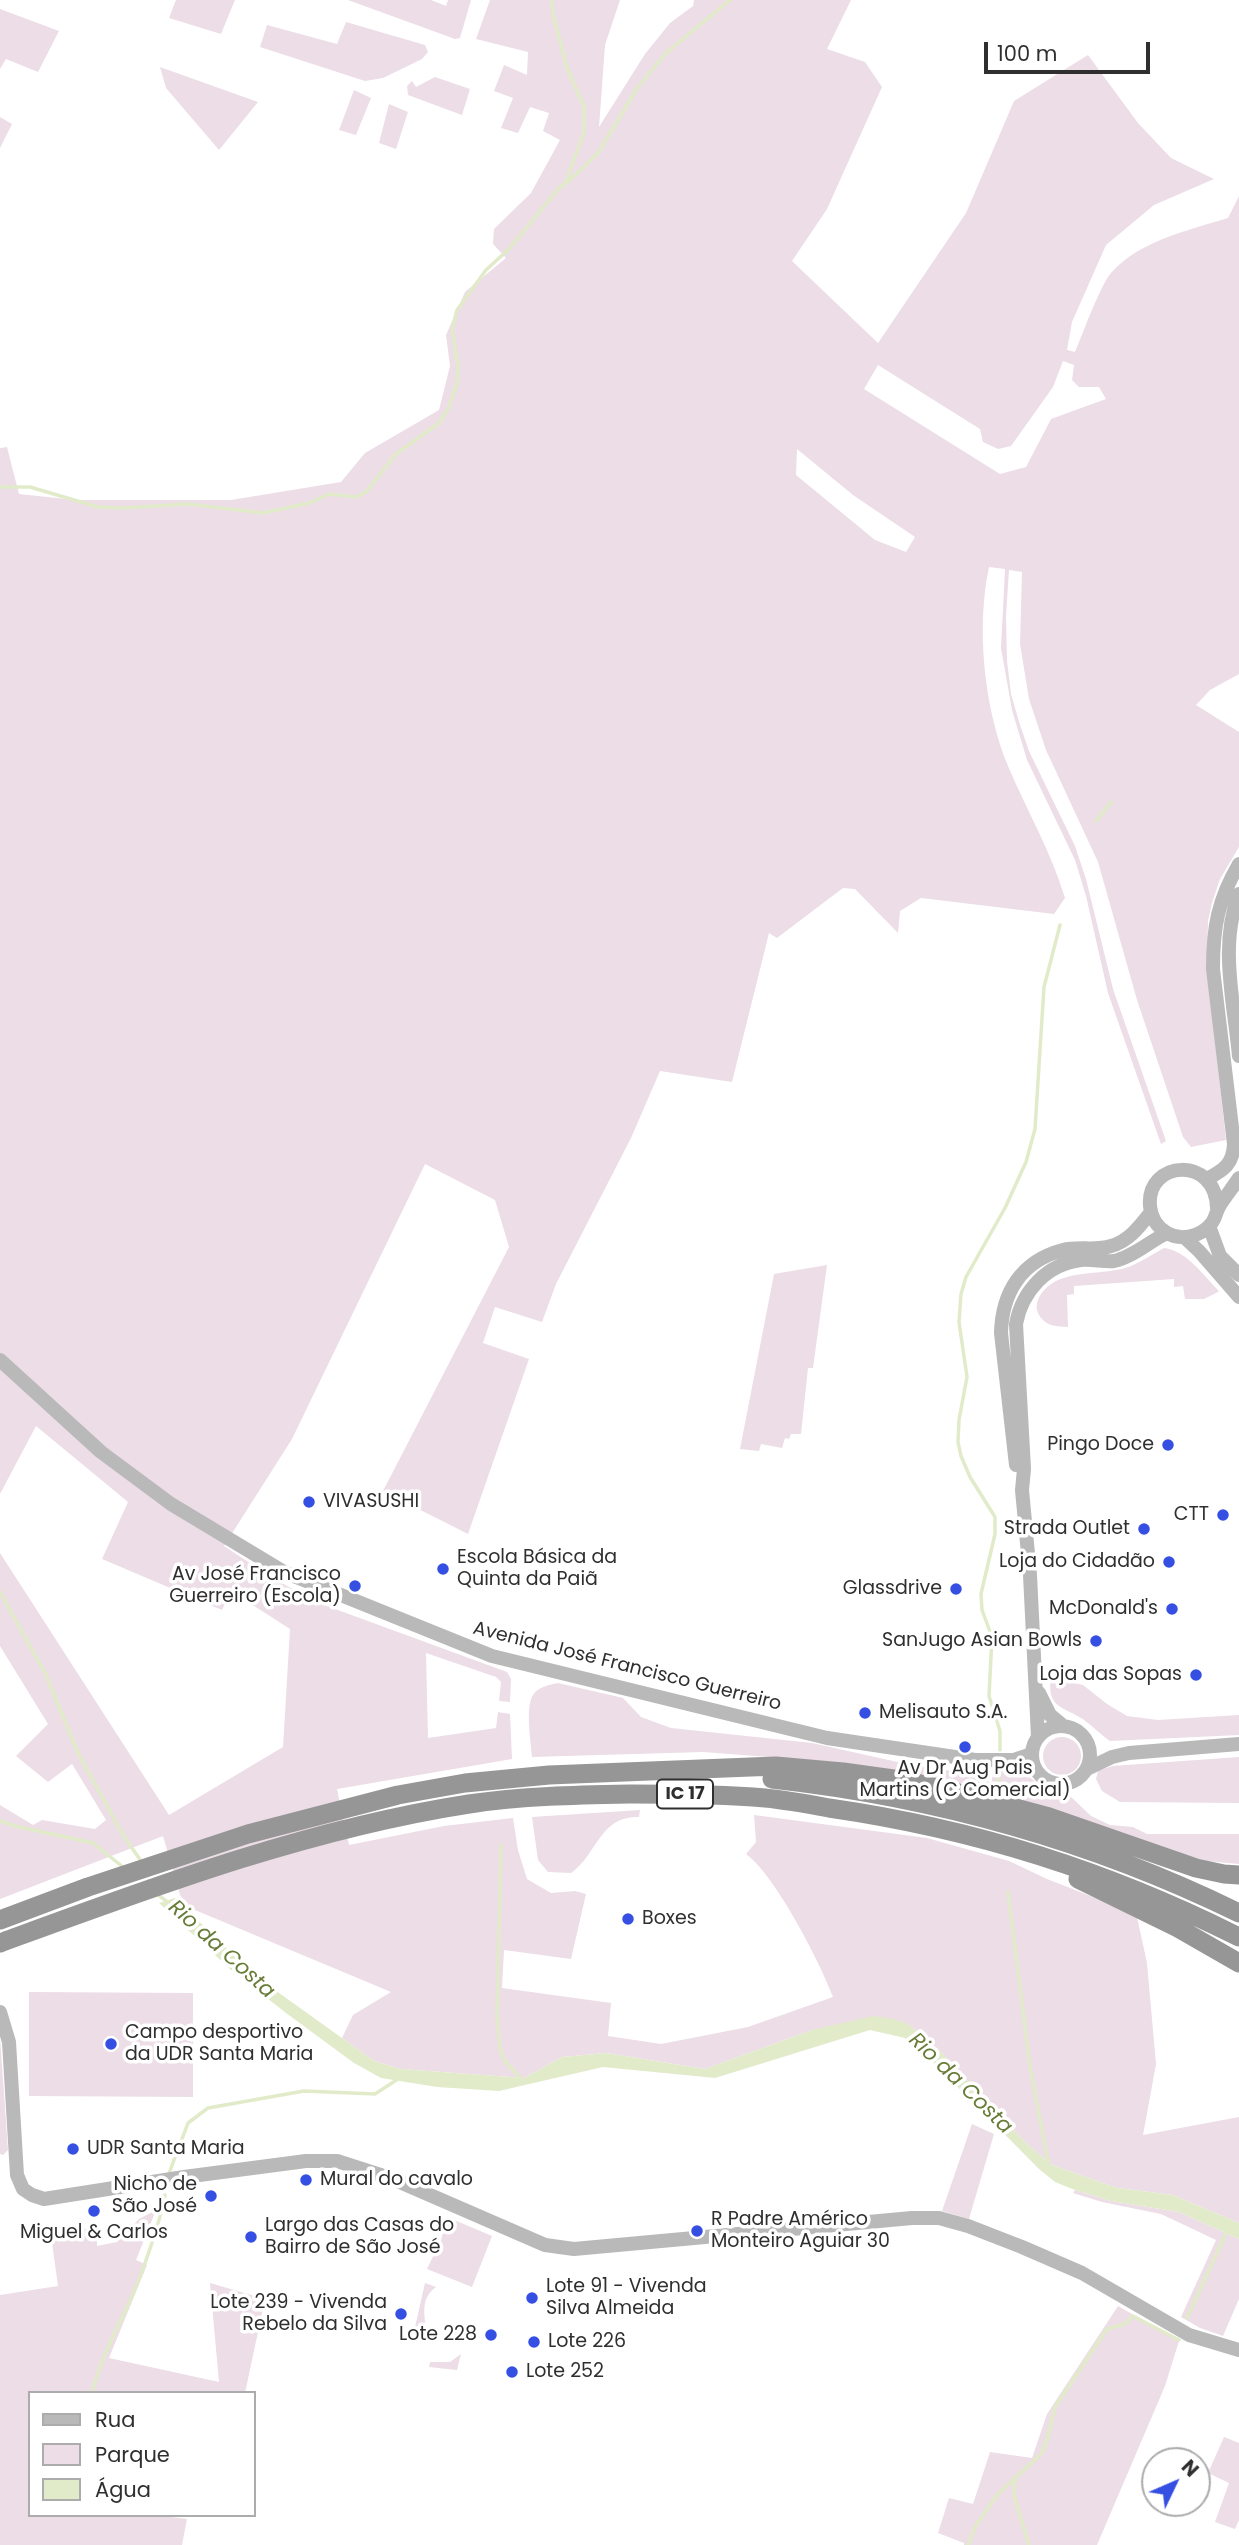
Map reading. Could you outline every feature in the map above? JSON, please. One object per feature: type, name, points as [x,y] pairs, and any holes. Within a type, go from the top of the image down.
[{"type":"highway","points":[[695,1770],[776,1766],[908,1781],[1049,1817],[1196,1868],[1239,1875]]},
{"type":"highway","name":"IC 17","points":[[0,1920],[88,1887],[248,1834],[398,1795],[465,1783],[569,1774],[695,1770],[899,1797],[1030,1829],[1129,1864],[1239,1913]]},
{"type":"highway","name":"IC 17","points":[[0,1943],[257,1853],[345,1830],[471,1804],[571,1795],[695,1794],[767,1798],[892,1817],[962,1832],[1123,1884],[1239,1937]]},
{"type":"highway","points":[[1021,1849],[1178,1928],[1239,1963]]},
{"type":"main road","points":[[1207,1179],[1229,1165],[1233,1155],[1234,1144],[1213,969],[1213,940],[1216,916],[1239,864]]},
{"type":"main road","points":[[1239,894],[1230,924],[1228,944],[1239,1056]]},
{"type":"main road","points":[[1217,1208],[1217,1198],[1207,1179],[1189,1170],[1172,1171],[1165,1175],[1152,1191],[1151,1212],[1160,1228],[1167,1233],[1184,1237],[1195,1236],[1209,1226],[1217,1208],[1239,1178]]},
{"type":"main road","points":[[1036,1770],[1032,1754],[1038,1737],[1036,1687],[1022,1490],[1013,1448],[1002,1357],[1001,1313],[1006,1296],[1014,1283],[1045,1257],[1063,1249],[1111,1247],[1132,1236],[1151,1212]]},
{"type":"main road","points":[[1209,1226],[1220,1256],[1239,1275]]},
{"type":"main road","points":[[1022,1490],[1024,1469],[1016,1324],[1022,1301],[1037,1282],[1052,1270],[1082,1260],[1115,1261],[1167,1233]]},
{"type":"main road","points":[[1184,1237],[1239,1297]]},
{"type":"main road","name":"Avenida José Francisco Guerreiro","points":[[0,1360],[101,1452],[171,1504],[284,1572],[319,1588],[492,1656],[827,1738],[992,1761]]},
{"type":"main road","points":[[992,1761],[1036,1770],[1049,1782],[1066,1784],[1080,1778],[1087,1769],[1091,1751],[1088,1742],[1078,1730],[1062,1725],[1050,1715],[1036,1687]]},
{"type":"main road","points":[[1038,1737],[1048,1728],[1062,1725]]},
{"type":"main road","points":[[1088,1742],[1101,1749],[1129,1753]]},
{"type":"main road","points":[[1087,1769],[1112,1757],[1129,1753],[1239,1744]]},
{"type":"main road","points":[[992,1761],[1014,1760],[1032,1754]]},
{"type":"main road","points":[[0,2012],[9,2042],[17,2175],[23,2189],[32,2196],[56,2198],[153,2180],[306,2161],[337,2161],[393,2179],[545,2245],[574,2249],[912,2218],[939,2218],[968,2226],[1074,2269],[1189,2335],[1239,2350]]},
{"type":"green space","points":[[176,0],[235,0],[221,34],[169,18]]},
{"type":"green space","points":[[348,0],[431,0],[446,6],[448,0],[471,0],[460,38],[455,39]]},
{"type":"green space","points":[[490,0],[620,0],[605,45],[599,127],[645,54],[670,23],[693,6],[694,0],[851,0],[827,49],[865,62],[882,87],[827,209],[792,261],[878,343],[966,213],[1014,101],[1088,55],[1138,123],[1171,158],[1214,179],[1154,205],[1106,245],[1072,322],[1067,350],[1075,352],[1102,288],[1122,262],[1165,238],[1228,218],[1239,196],[1239,674],[1210,690],[1196,705],[1239,732],[1239,847],[1220,879],[1208,921],[1207,969],[1226,1140],[1191,1147],[1183,1137],[1137,1000],[1098,862],[1046,750],[1029,699],[1020,644],[1022,572],[1009,570],[1006,616],[1011,694],[1029,751],[1075,846],[1086,879],[1113,989],[1166,1141],[1161,1144],[1108,993],[1075,860],[1027,760],[1012,710],[1001,648],[1005,569],[989,567],[983,615],[988,694],[1008,766],[1046,847],[1065,898],[1054,914],[921,898],[900,911],[898,933],[855,889],[843,888],[777,938],[769,933],[732,1082],[660,1071],[631,1138],[556,1284],[542,1322],[495,1307],[483,1343],[529,1359],[468,1534],[383,1491],[509,1247],[495,1200],[425,1164],[292,1439],[224,1546],[316,1602],[507,1672],[511,1679],[510,1702],[499,1701],[501,1682],[496,1677],[426,1653],[428,1738],[496,1728],[498,1712],[510,1714],[512,1759],[337,1789],[349,1845],[444,1826],[513,1818],[518,1850],[527,1879],[551,1893],[575,1891],[586,1894],[571,1959],[504,1950],[502,1988],[611,2003],[608,2036],[661,2044],[748,2027],[833,1997],[783,1899],[758,1865],[746,1854],[756,1842],[754,1815],[927,1838],[1009,1861],[1134,1913],[1137,1917],[1147,1963],[1156,2064],[1143,2135],[1239,2117],[1239,2223],[1173,2195],[1117,2188],[1052,2165],[1027,2144],[941,2052],[908,2024],[812,2030],[705,2069],[606,2053],[562,2057],[524,2078],[401,2069],[374,2061],[342,2038],[353,2015],[391,1992],[183,1905],[163,1836],[0,1899],[0,1805],[33,1825],[42,1820],[95,1829],[106,1820],[72,1764],[48,1782],[16,1756],[48,1724],[0,1646],[0,1553],[169,1815],[283,1747],[290,1629],[231,1591],[222,1610],[102,1559],[128,1502],[36,1426],[0,1494],[0,448],[7,447],[19,494],[76,500],[231,500],[341,482],[365,453],[439,410],[450,366],[446,335],[465,292],[506,258],[493,244],[494,229],[531,193],[560,140],[543,131],[549,113],[530,107],[518,133],[501,128],[513,98],[494,91],[504,65],[527,75],[528,52],[476,39]],"holes":[[[1063,361],[1074,365],[1072,380],[1079,387],[1099,387],[1106,399],[1051,419],[1026,467],[1000,474],[864,389],[878,365],[980,429],[983,442],[998,449],[1011,446],[1053,387]],[[797,449],[853,495],[915,537],[906,552],[875,540],[796,475]]]},
{"type":"green space","points":[[0,9],[59,31],[38,72],[6,59],[0,69]]},
{"type":"green space","points":[[346,22],[425,45],[428,52],[422,59],[383,78],[365,81],[260,47],[267,25],[337,44]]},
{"type":"green space","points":[[160,67],[258,102],[219,150],[166,88]]},
{"type":"green space","points":[[435,77],[470,89],[462,115],[408,95],[407,86],[412,81],[416,87]]},
{"type":"green space","points":[[354,90],[371,98],[356,135],[339,130]]},
{"type":"green space","points":[[389,104],[408,112],[396,149],[379,143]]},
{"type":"green space","points":[[0,117],[12,124],[0,148]]},
{"type":"green space","points":[[1164,1248],[1187,1259],[1219,1291],[1204,1299],[1185,1299],[1183,1286],[1174,1287],[1174,1279],[1074,1286],[1074,1294],[1067,1295],[1068,1327],[1048,1324],[1039,1315],[1038,1300],[1045,1289],[1055,1282],[1080,1274],[1131,1266]]},
{"type":"green space","points":[[827,1265],[813,1368],[808,1368],[801,1434],[791,1434],[789,1439],[785,1438],[782,1448],[761,1444],[759,1451],[740,1449],[774,1274]]},
{"type":"green space","points":[[1051,1677],[1083,1685],[1127,1716],[1158,1720],[1239,1715],[1239,1735],[1110,1741],[1054,1701],[1050,1687]]},
{"type":"green space","points":[[558,1683],[623,1698],[641,1717],[671,1728],[812,1743],[902,1763],[982,1776],[991,1784],[994,1770],[1025,1774],[1046,1789],[1068,1794],[1091,1816],[1110,1825],[1133,1827],[1147,1834],[1239,1834],[1239,1864],[1207,1861],[835,1762],[703,1752],[532,1757],[529,1716],[531,1700],[538,1690]]},
{"type":"green space","points":[[1062,1737],[1075,1743],[1081,1756],[1075,1769],[1062,1775],[1049,1769],[1043,1756],[1049,1743]]},
{"type":"green space","points":[[1239,1757],[1239,1803],[1120,1802],[1102,1791],[1096,1779],[1098,1771],[1112,1766]]},
{"type":"green space","points":[[640,1810],[639,1817],[626,1818],[607,1829],[571,1873],[548,1872],[538,1860],[532,1817]]},
{"type":"green space","name":"Campo desportivo da UDR Santa Maria","points":[[29,1992],[193,1993],[193,2097],[29,2096]]},
{"type":"green space","points":[[0,2037],[8,2150],[3,2155],[0,2154]]},
{"type":"green space","points":[[972,2124],[994,2134],[969,2219],[942,2211]]},
{"type":"green space","points":[[1075,2190],[1111,2201],[1179,2212],[1239,2239],[1239,2299],[1223,2336],[1200,2328],[1181,2317],[1216,2240],[1161,2214],[1102,2202],[1073,2193]]},
{"type":"green space","points":[[156,2210],[136,2260],[147,2265],[109,2358],[219,2382],[210,2283],[265,2299],[245,2391],[28,2391],[28,2517],[187,2519],[182,2545],[0,2545],[0,2295],[58,2286],[51,2236],[96,2227],[97,2246],[117,2242],[139,2219]]},
{"type":"green space","points":[[447,2217],[492,2236],[472,2287],[427,2269],[441,2240]]},
{"type":"green space","points":[[425,2283],[436,2287],[426,2301],[426,2329],[415,2327]]},
{"type":"green space","points":[[1118,2306],[1179,2341],[1165,2386],[1097,2545],[964,2545],[938,2533],[949,2498],[973,2504],[990,2452],[1032,2458],[1047,2414]]},
{"type":"green space","points":[[461,2354],[457,2370],[429,2367],[430,2362],[450,2362]]},
{"type":"green space","points":[[1224,2437],[1239,2443],[1239,2520],[1235,2529],[1215,2522],[1229,2483],[1211,2474],[1211,2466]]},
{"type":"water","points":[[175,1898],[254,1975],[374,2061],[401,2069],[524,2078],[562,2057],[606,2053],[705,2069],[812,2030],[873,2016],[894,2019],[908,2024],[941,2052],[1027,2144],[1052,2165],[1117,2188],[1173,2195],[1239,2223],[1239,2239],[1179,2212],[1111,2201],[1055,2182],[931,2060],[905,2038],[870,2030],[715,2078],[603,2067],[499,2091],[437,2087],[381,2078],[354,2063],[230,1969],[159,1903]]},
{"type":"waterway","points":[[0,487],[30,487],[98,507],[188,504],[263,513],[309,503],[329,494],[356,497],[366,492],[396,454],[439,423],[449,407],[457,383],[458,366],[452,329],[457,310],[486,270],[509,249],[565,184],[584,132],[584,107],[567,68],[551,0]]},
{"type":"waterway","points":[[568,182],[598,153],[638,87],[666,53],[730,0]]},
{"type":"waterway","points":[[1096,821],[1111,802]]},
{"type":"waterway","points":[[1000,1750],[1000,1731],[989,1696],[992,1637],[982,1610],[981,1594],[995,1534],[995,1517],[970,1477],[958,1442],[967,1377],[959,1322],[961,1294],[966,1277],[1005,1208],[1026,1162],[1035,1129],[1044,987],[1060,925]]},
{"type":"waterway","points":[[0,1592],[46,1675],[78,1753],[123,1835],[141,1861]]},
{"type":"waterway","points":[[996,1789],[1000,1773]]},
{"type":"waterway","name":"Rio da Costa","points":[[0,1821],[93,1843],[123,1867]]},
{"type":"waterway","points":[[501,1845],[497,2016],[504,2060],[522,2080]]},
{"type":"waterway","points":[[1008,1892],[1030,2067],[1049,2167]]},
{"type":"waterway","name":"Rio da Costa","points":[[157,1894],[170,1904]]},
{"type":"waterway","points":[[168,2176],[188,2123],[208,2108],[304,2091],[375,2094],[398,2079]]},
{"type":"waterway","points":[[92,2391],[144,2265],[165,2195]]},
{"type":"waterway","points":[[1187,2318],[1227,2231]]},
{"type":"waterway","points":[[968,2545],[975,2527],[997,2495],[1041,2454],[1055,2407],[1107,2329],[1125,2324],[1133,2316],[1179,2340]]},
{"type":"waterway","points":[[1015,2478],[1014,2496],[1029,2545]]},
{"type":"place","name":"Pingo Doce","points":[[1168,1445]]},
{"type":"place","name":"VIVASUSHI","points":[[309,1502]]},
{"type":"place","name":"CTT","points":[[1223,1515]]},
{"type":"place","name":"Strada Outlet","points":[[1144,1529]]},
{"type":"place","name":"Loja do Cidadão","points":[[1169,1562]]},
{"type":"place","name":"Escola Básica da Quinta da Paiã","points":[[443,1569]]},
{"type":"place","name":"Av José Francisco Guerreiro (Escola)","points":[[355,1586]]},
{"type":"place","name":"Glassdrive","points":[[956,1589]]},
{"type":"place","name":"McDonald's","points":[[1172,1609]]},
{"type":"place","name":"SanJugo Asian Bowls","points":[[1096,1641]]},
{"type":"place","name":"Loja das Sopas","points":[[1196,1675]]},
{"type":"place","name":"Melisauto S.A.","points":[[865,1713]]},
{"type":"place","name":"Av Dr Aug Pais Martins (C Comercial)","points":[[965,1747]]},
{"type":"place","name":"Boxes","points":[[628,1919]]},
{"type":"place","name":"Campo desportivo da UDR Santa Maria","points":[[111,2044]]},
{"type":"place","name":"UDR Santa Maria","points":[[73,2149]]},
{"type":"place","name":"Mural do cavalo","points":[[306,2180]]},
{"type":"place","name":"Nicho de São José","points":[[211,2196]]},
{"type":"place","name":"Miguel & Carlos","points":[[94,2211]]},
{"type":"place","name":"R Padre Américo Monteiro Aguiar 30","points":[[697,2231]]},
{"type":"place","name":"Largo das Casas do Bairro de São José","points":[[251,2237]]},
{"type":"place","name":"Lote 91 - Vivenda Silva Almeida","points":[[532,2298]]},
{"type":"place","name":"Lote 239 - Vivenda Rebelo da Silva","points":[[401,2314]]},
{"type":"place","name":"Lote 228","points":[[491,2335]]},
{"type":"place","name":"Lote 226","points":[[534,2342]]},
{"type":"place","name":"Lote 252","points":[[512,2372]]}]
